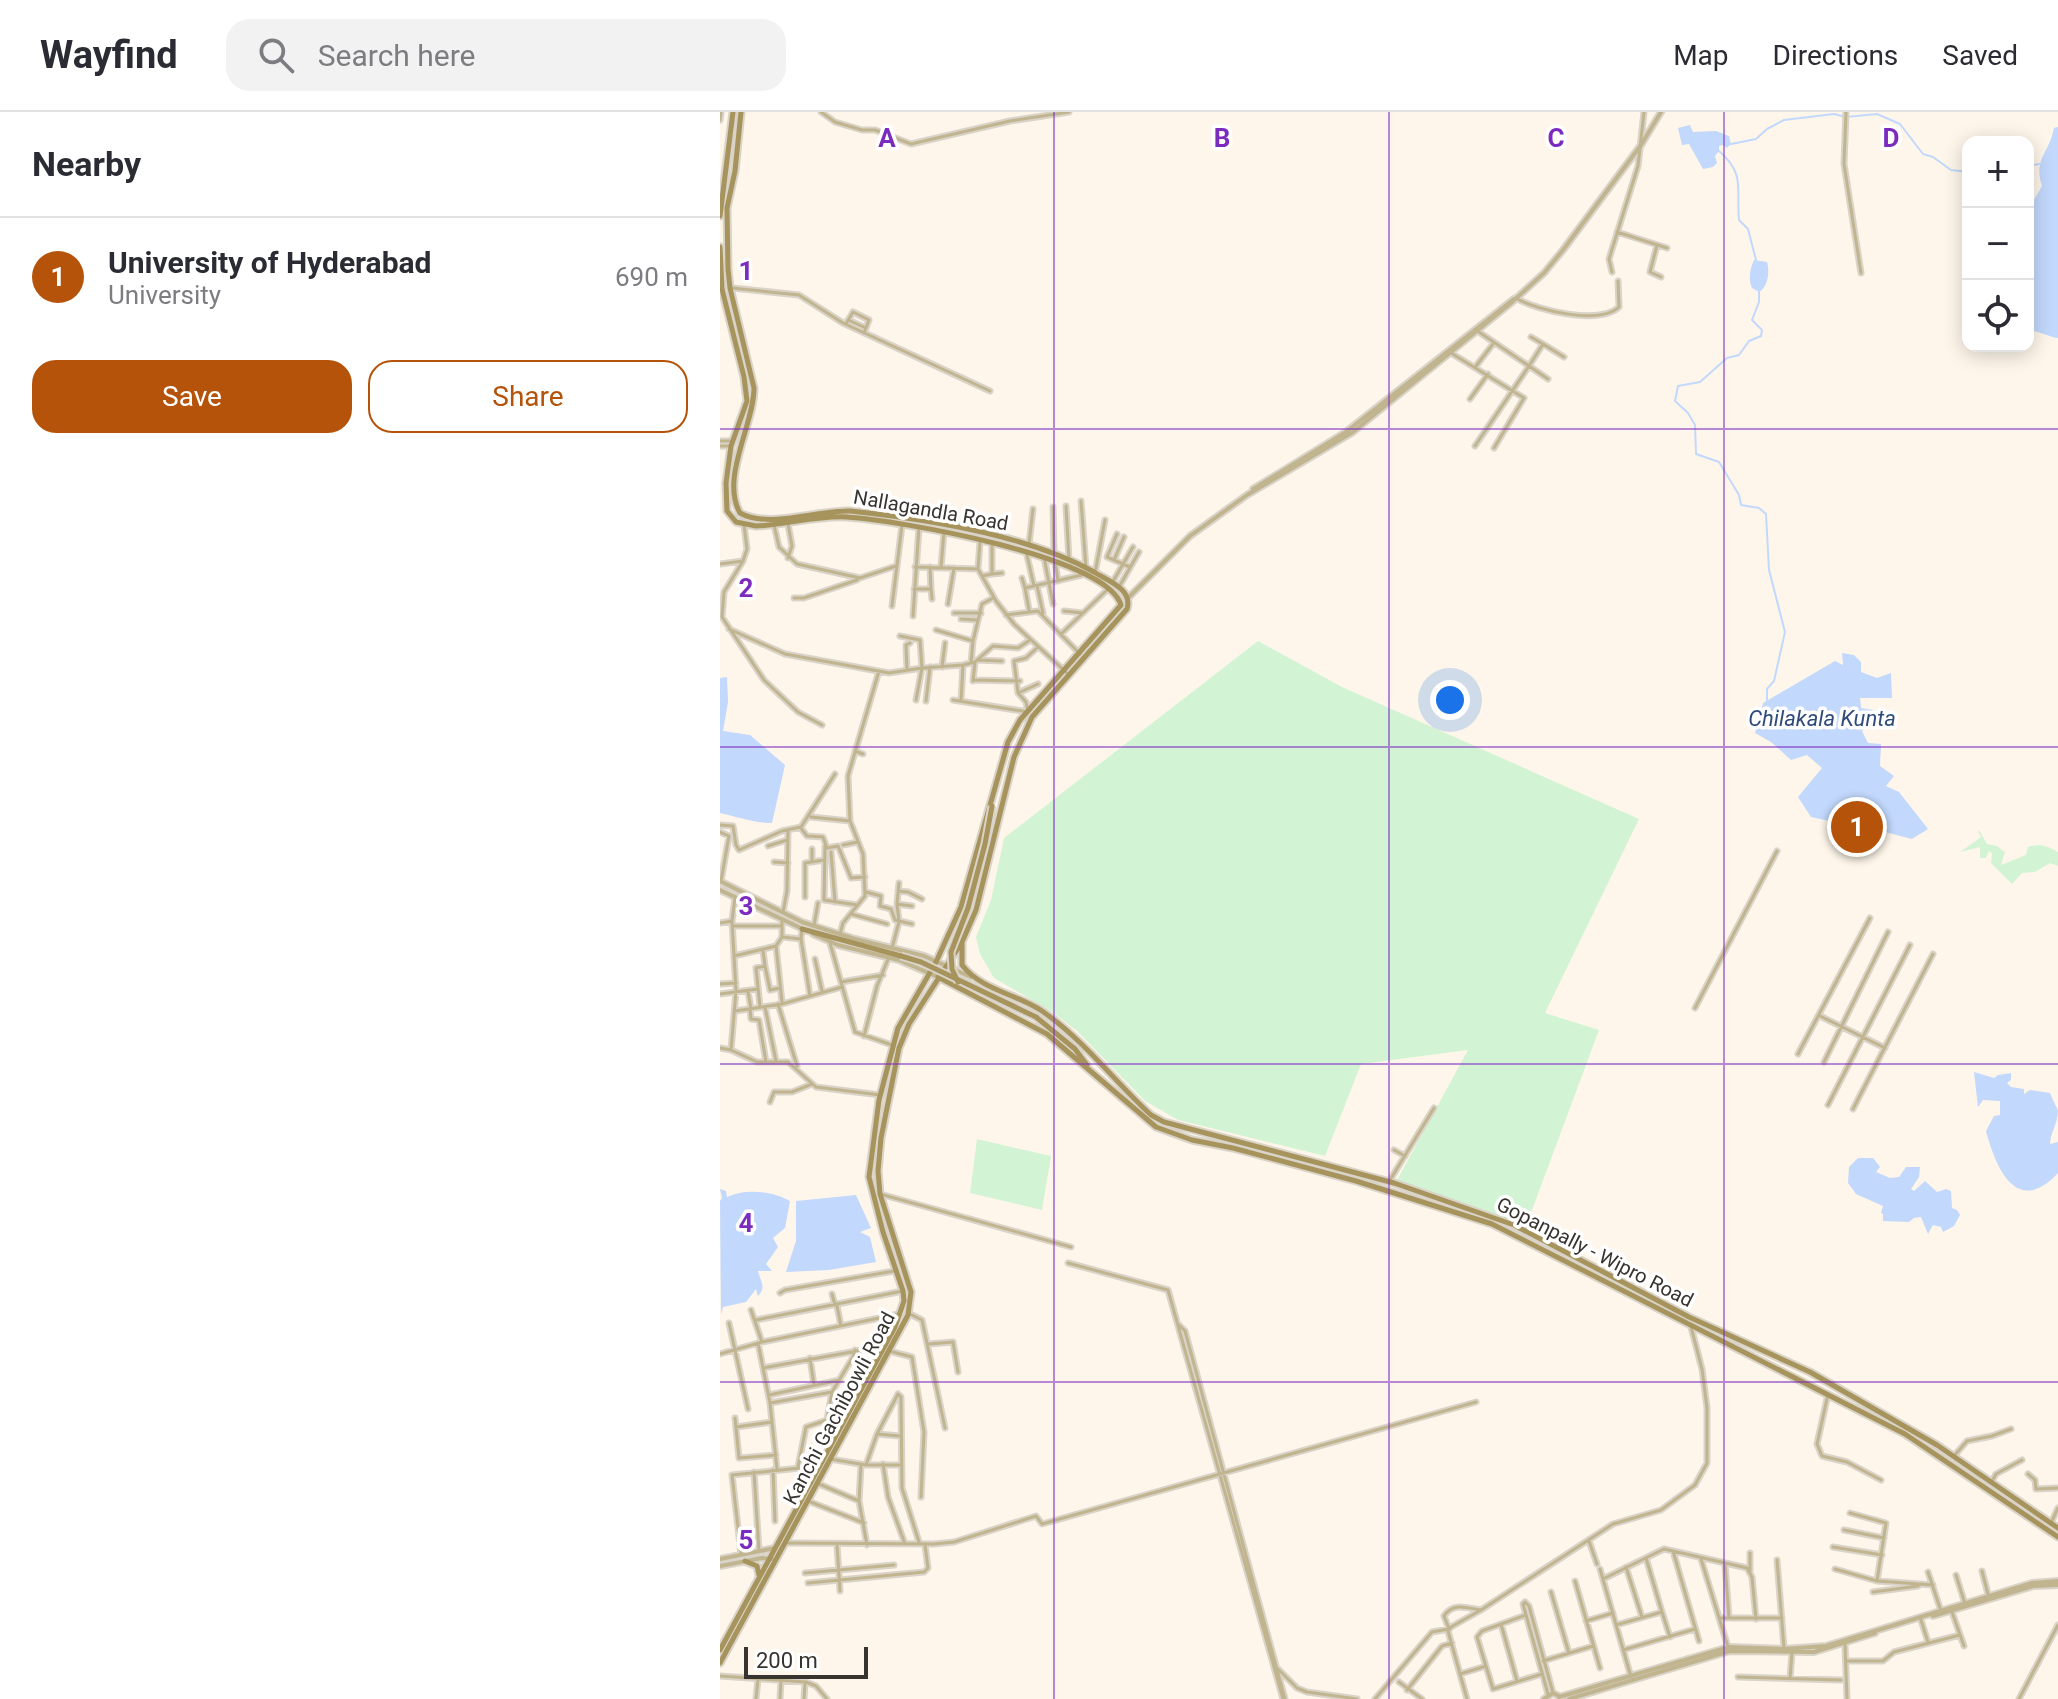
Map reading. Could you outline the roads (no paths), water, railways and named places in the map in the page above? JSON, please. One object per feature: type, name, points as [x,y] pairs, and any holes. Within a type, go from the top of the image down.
[{"type":"main road","points":[[720,214],[733,112]]},
{"type":"main road","name":"Nallagandla Road","points":[[741,112],[735,171],[727,208],[730,288],[754,388],[748,425],[739,451],[735,481],[737,507],[744,515],[766,520],[830,514],[889,516],[1029,544],[1069,560],[1110,586],[1119,587],[1128,598]]},
{"type":"main road","points":[[720,247],[721,289],[744,377],[747,401],[723,483],[724,511],[744,525]]},
{"type":"main road","name":"Nallagandla Road","points":[[744,525],[788,524],[830,514],[944,532],[1026,551],[1095,573],[1110,586],[1121,603]]},
{"type":"main road","name":"Kanchi Gachibowli Road","points":[[720,1650],[769,1557],[808,1501],[886,1348],[904,1301],[869,1177],[880,1095],[892,1045],[961,907],[979,839],[992,806],[1006,747],[1028,712],[1127,609],[1128,598]]},
{"type":"main road","name":"Kanchi Gachibowli Road","points":[[720,1663],[776,1560],[819,1466],[909,1313],[911,1292],[880,1194],[878,1171],[881,1138],[899,1048],[909,1024],[962,942],[976,910],[1022,735],[1032,717],[1121,603]]},
{"type":"main road","points":[[958,982],[951,965],[951,947],[968,908],[992,806]]},
{"type":"main road","name":"Gopanpally - Wipro Road","points":[[802,929],[921,962],[1036,1017],[1075,1049],[1090,1069]]},
{"type":"main road","points":[[962,942],[962,965],[976,979]]},
{"type":"main road","name":"Gopanpally - Wipro Road","points":[[938,977],[1047,1034],[1149,1123],[1179,1136],[1369,1185],[1448,1209],[1500,1229],[1838,1399],[1930,1450],[2058,1537]]},
{"type":"main road","name":"Gopanpally - Wipro Road","points":[[976,979],[1041,1010],[1070,1034],[1151,1115],[1178,1128],[1389,1182],[1504,1222],[1557,1246],[1689,1317],[1810,1372],[1954,1456],[2058,1528]]},
{"type":"main road","points":[[1220,1146],[1223,1138]]},
{"type":"main road","points":[[1500,1229],[1504,1222]]},
{"type":"main road","points":[[1838,1399],[1840,1390]]},
{"type":"main road","points":[[2034,1522],[2039,1515]]},
{"type":"main road","points":[[2041,1526],[2048,1521]]},
{"type":"main road","points":[[745,1561],[757,1566],[759,1576]]},
{"type":"street","points":[[721,112],[722,120],[732,120]]},
{"type":"street","points":[[821,112],[835,122],[862,130],[875,130],[911,144],[1010,121],[1069,112]]},
{"type":"street","points":[[1612,272],[1609,259],[1638,166],[1644,112]]},
{"type":"street","points":[[1247,495],[1259,484],[1346,432],[1544,273],[1641,145],[1661,112]]},
{"type":"street","points":[[1846,112],[1844,164],[1861,273]]},
{"type":"street","points":[[720,153],[729,154]]},
{"type":"street","points":[[1617,232],[1667,248]]},
{"type":"street","points":[[1657,245],[1650,272],[1661,277]]},
{"type":"street","points":[[1516,298],[1552,311],[1605,315],[1619,307],[1618,281]]},
{"type":"street","points":[[721,289],[799,295],[847,322],[990,391]]},
{"type":"street","points":[[847,322],[852,312],[869,319],[865,331]]},
{"type":"street","points":[[1476,330],[1548,379]]},
{"type":"street","points":[[1128,598],[1190,536],[1247,495],[1353,432],[1476,330]]},
{"type":"street","points":[[1531,337],[1564,357]]},
{"type":"street","points":[[1476,366],[1493,343]]},
{"type":"street","points":[[1475,446],[1543,344]]},
{"type":"street","points":[[1451,353],[1523,397],[1524,401],[1494,448]]},
{"type":"street","points":[[1470,399],[1488,374]]},
{"type":"street","points":[[720,443],[732,444]]},
{"type":"street","points":[[1025,588],[1086,571],[1081,501]]},
{"type":"street","points":[[1066,506],[1069,560]]},
{"type":"street","points":[[1053,507],[1054,553]]},
{"type":"street","points":[[1029,544],[1033,509]]},
{"type":"street","points":[[1095,573],[1105,520]]},
{"type":"street","points":[[788,524],[792,546],[788,558]]},
{"type":"street","points":[[744,525],[747,549],[743,561],[722,591],[721,618],[764,680],[798,712],[822,725]]},
{"type":"street","points":[[774,525],[776,541],[788,558],[808,567],[860,578]]},
{"type":"street","points":[[892,606],[902,525]]},
{"type":"street","points":[[913,616],[919,527]]},
{"type":"street","points":[[941,567],[944,532]]},
{"type":"street","points":[[1117,534],[1107,557],[1130,567]]},
{"type":"street","points":[[1114,560],[1124,537]]},
{"type":"street","points":[[980,540],[978,569],[994,598],[1030,640],[1067,674]]},
{"type":"street","points":[[992,542],[992,574]]},
{"type":"street","points":[[1061,634],[1110,586],[1133,547]]},
{"type":"street","points":[[1026,551],[1043,617]]},
{"type":"street","points":[[1119,587],[1139,552]]},
{"type":"street","points":[[1044,557],[1053,604]]},
{"type":"street","points":[[720,564],[743,561]]},
{"type":"street","points":[[1055,561],[1058,581]]},
{"type":"street","points":[[794,598],[804,598],[896,566]]},
{"type":"street","points":[[915,567],[978,569]]},
{"type":"street","points":[[930,567],[932,599]]},
{"type":"street","points":[[948,604],[954,568]]},
{"type":"street","points":[[1022,569],[1029,568]]},
{"type":"street","points":[[982,576],[1002,573]]},
{"type":"street","points":[[1022,578],[1029,610]]},
{"type":"street","points":[[914,589],[931,589]]},
{"type":"street","points":[[994,598],[983,603],[973,641],[973,681],[1018,681]]},
{"type":"street","points":[[1006,615],[1038,611],[1080,654]]},
{"type":"street","points":[[1064,611],[1083,613]]},
{"type":"street","points":[[954,613],[981,613]]},
{"type":"street","points":[[961,619],[979,620]]},
{"type":"street","points":[[729,629],[785,654],[894,673],[1002,661]]},
{"type":"street","points":[[936,630],[973,641]]},
{"type":"street","points":[[900,636],[919,639],[922,668],[916,700]]},
{"type":"street","points":[[974,662],[993,646],[1018,648],[1030,640]]},
{"type":"street","points":[[907,670],[906,644],[910,643]]},
{"type":"street","points":[[942,667],[945,643]]},
{"type":"street","points":[[953,700],[1028,712],[1026,702],[1018,693],[1014,661],[1026,658],[1038,647]]},
{"type":"street","points":[[961,701],[963,665]]},
{"type":"street","points":[[926,701],[930,667]]},
{"type":"street","points":[[840,934],[843,923],[866,892],[863,854],[850,821],[848,776],[879,671]]},
{"type":"street","points":[[1018,693],[1038,684]]},
{"type":"street","points":[[855,751],[863,754]]},
{"type":"street","points":[[720,825],[733,826],[739,850],[800,827],[835,774]]},
{"type":"street","points":[[809,817],[850,821]]},
{"type":"street","points":[[800,827],[807,836],[824,838],[824,899],[858,905]]},
{"type":"street","points":[[783,912],[788,830]]},
{"type":"street","points":[[720,832],[729,836],[720,881],[814,925],[936,962],[976,979]]},
{"type":"street","points":[[768,846],[787,840]]},
{"type":"street","points":[[843,845],[858,842]]},
{"type":"street","points":[[825,846],[838,846],[851,878],[865,877]]},
{"type":"street","points":[[812,849],[812,861]]},
{"type":"street","points":[[1695,1008],[1777,851]]},
{"type":"street","points":[[831,852],[835,902]]},
{"type":"street","points":[[805,897],[805,863],[824,860]]},
{"type":"street","points":[[774,862],[788,863]]},
{"type":"street","points":[[892,948],[899,922],[899,883]]},
{"type":"street","points":[[720,890],[783,923],[830,941],[889,957],[938,977]]},
{"type":"street","points":[[898,891],[922,899]]},
{"type":"street","points":[[866,892],[881,896],[880,906],[891,909],[899,922],[912,924]]},
{"type":"street","points":[[731,1050],[736,991],[735,898]]},
{"type":"street","points":[[814,925],[818,903]]},
{"type":"street","points":[[897,904],[912,906]]},
{"type":"street","points":[[851,914],[887,924]]},
{"type":"street","points":[[1798,1054],[1870,918]]},
{"type":"street","points":[[720,923],[783,923]]},
{"type":"street","points":[[734,956],[776,946],[782,937],[783,923]]},
{"type":"street","points":[[802,929],[810,996]]},
{"type":"street","points":[[1824,1062],[1888,932]]},
{"type":"street","points":[[782,937],[801,939]]},
{"type":"street","points":[[830,941],[855,1032],[892,1045]]},
{"type":"street","points":[[1828,1105],[1910,945]]},
{"type":"street","points":[[776,946],[780,1004],[797,1068]]},
{"type":"street","points":[[763,951],[769,989],[780,988]]},
{"type":"street","points":[[1853,1109],[1933,954]]},
{"type":"street","points":[[864,1036],[889,957]]},
{"type":"street","points":[[815,959],[822,991]]},
{"type":"street","points":[[765,966],[755,969],[776,1061]]},
{"type":"street","points":[[735,1011],[780,1004],[883,975]]},
{"type":"street","points":[[720,984],[736,983]]},
{"type":"street","points":[[720,994],[758,989]]},
{"type":"street","points":[[748,991],[751,1019],[759,1020],[766,1062]]},
{"type":"street","points":[[873,1006],[880,1008]]},
{"type":"street","points":[[1819,1015],[1885,1048]]},
{"type":"street","points":[[720,1048],[754,1061],[788,1062],[812,1084],[824,1089],[880,1095]]},
{"type":"street","points":[[770,1102],[774,1092],[792,1092],[812,1084]]},
{"type":"street","points":[[1389,1182],[1434,1108]]},
{"type":"street","points":[[1394,1150],[1405,1156]]},
{"type":"street","points":[[880,1194],[1071,1247]]},
{"type":"street","points":[[1068,1263],[1168,1290],[1284,1699]]},
{"type":"street","points":[[780,1293],[897,1270]]},
{"type":"street","points":[[756,1320],[903,1291]]},
{"type":"street","points":[[832,1294],[841,1326]]},
{"type":"street","points":[[751,1310],[756,1320],[773,1422],[775,1521]]},
{"type":"street","points":[[909,1313],[922,1320],[945,1428]]},
{"type":"street","points":[[720,1354],[760,1342],[899,1314]]},
{"type":"street","points":[[729,1323],[748,1409]]},
{"type":"street","points":[[1375,1699],[1432,1632],[1449,1629],[1481,1610],[1613,1524],[1667,1507],[1695,1485],[1707,1463],[1707,1408],[1702,1369],[1691,1327]]},
{"type":"street","points":[[929,1344],[953,1342],[958,1372]]},
{"type":"street","points":[[763,1368],[855,1350],[886,1348],[912,1357],[924,1432],[921,1497]]},
{"type":"street","points":[[798,1467],[806,1427],[827,1420],[832,1392],[855,1350]]},
{"type":"street","points":[[810,1358],[814,1385]]},
{"type":"street","points":[[769,1395],[841,1379]]},
{"type":"street","points":[[770,1403],[832,1392]]},
{"type":"street","points":[[867,1545],[859,1501],[863,1465],[892,1402],[899,1394],[904,1499],[919,1544]]},
{"type":"street","points":[[1828,1394],[1818,1451],[1822,1456],[1860,1467],[1881,1480]]},
{"type":"street","points":[[784,1539],[837,1545],[954,1542],[1036,1516],[1042,1524],[1476,1402]]},
{"type":"street","points":[[735,1418],[741,1459],[776,1455]]},
{"type":"street","points":[[736,1427],[773,1422]]},
{"type":"street","points":[[1954,1456],[1967,1441],[2011,1429]]},
{"type":"street","points":[[877,1434],[900,1436]]},
{"type":"street","points":[[830,1459],[863,1465],[901,1465]]},
{"type":"street","points":[[1991,1483],[1996,1474],[2022,1460]]},
{"type":"street","points":[[883,1464],[888,1497],[905,1544]]},
{"type":"street","points":[[741,1554],[733,1473],[819,1466]]},
{"type":"street","points":[[754,1472],[759,1551]]},
{"type":"street","points":[[1222,1474],[1284,1699]]},
{"type":"street","points":[[2028,1474],[2035,1480],[2036,1490],[2058,1488]]},
{"type":"street","points":[[817,1483],[859,1501]]},
{"type":"street","points":[[808,1501],[864,1523]]},
{"type":"street","points":[[2048,1521],[2058,1508]]},
{"type":"street","points":[[1850,1513],[1886,1523],[1877,1581]]},
{"type":"street","points":[[1844,1530],[1884,1538]]},
{"type":"street","points":[[1589,1541],[1597,1564]]},
{"type":"street","points":[[837,1545],[840,1591]]},
{"type":"street","points":[[808,1583],[924,1572],[928,1568],[925,1545]]},
{"type":"street","points":[[1833,1547],[1882,1555]]},
{"type":"street","points":[[720,1559],[775,1548]]},
{"type":"street","points":[[1603,1579],[1664,1549],[1750,1571]]},
{"type":"street","points":[[1673,1551],[1699,1641]]},
{"type":"street","points":[[1750,1553],[1756,1619]]},
{"type":"street","points":[[720,1566],[769,1557],[776,1560]]},
{"type":"street","points":[[1645,1557],[1670,1637]]},
{"type":"street","points":[[1701,1559],[1729,1649]]},
{"type":"street","points":[[1777,1560],[1784,1649]]},
{"type":"street","points":[[1725,1564],[1729,1618]]},
{"type":"street","points":[[805,1573],[894,1565]]},
{"type":"street","points":[[1626,1567],[1642,1618]]},
{"type":"street","points":[[1600,1569],[1631,1678]]},
{"type":"street","points":[[1835,1569],[1877,1581],[1921,1586]]},
{"type":"street","points":[[1982,1571],[1989,1599]]},
{"type":"street","points":[[1928,1572],[1941,1611]]},
{"type":"street","points":[[1956,1575],[1965,1604]]},
{"type":"street","points":[[1575,1581],[1600,1668]]},
{"type":"street","points":[[1549,1696],[1560,1698],[1729,1649],[1826,1646],[1989,1599],[2032,1583],[2058,1583]]},
{"type":"street","points":[[1873,1592],[1933,1585]]},
{"type":"street","points":[[1551,1592],[1569,1653]]},
{"type":"street","points":[[1729,1649],[1814,1652],[1941,1611],[1989,1599]]},
{"type":"street","points":[[1549,1696],[1542,1661],[1527,1602],[1523,1604],[1542,1661],[1543,1674],[1549,1696]]},
{"type":"street","points":[[1467,1699],[1444,1616],[1456,1606],[1481,1610]]},
{"type":"street","points":[[1951,1610],[1964,1646]]},
{"type":"street","points":[[1616,1625],[1662,1612]]},
{"type":"street","points":[[1586,1621],[1613,1613]]},
{"type":"street","points":[[1526,1615],[1477,1635],[1493,1689],[1543,1674]]},
{"type":"street","points":[[1720,1618],[1782,1618]]},
{"type":"street","points":[[1920,1618],[1928,1642]]},
{"type":"street","points":[[1501,1624],[1517,1681]]},
{"type":"street","points":[[2019,1699],[2058,1625]]},
{"type":"street","points":[[1623,1650],[1695,1629]]},
{"type":"street","points":[[1847,1661],[1883,1661],[1894,1652],[1960,1635]]},
{"type":"street","points":[[1407,1690],[1442,1646],[1452,1643]]},
{"type":"street","points":[[1845,1644],[1847,1699]]},
{"type":"street","points":[[1542,1661],[1593,1646]]},
{"type":"street","points":[[1790,1679],[1792,1652]]},
{"type":"street","points":[[1460,1674],[1486,1666]]},
{"type":"street","points":[[1277,1668],[1297,1688],[1357,1699]]},
{"type":"street","points":[[720,1676],[806,1682],[816,1686],[827,1699]]},
{"type":"street","points":[[1738,1677],[1841,1680]]},
{"type":"street","points":[[1569,1699],[1631,1678]]},
{"type":"street","points":[[756,1699],[758,1679]]},
{"type":"street","points":[[780,1699],[781,1681]]},
{"type":"street","points":[[804,1699],[806,1682]]},
{"type":"street","points":[[1399,1682],[1422,1699]]},
{"type":"street","points":[[1315,1693],[1317,1699]]},
{"type":"water","points":[[1690,125],[1693,132],[1716,131],[1729,136],[1731,144],[1727,148],[1719,146],[1715,156],[1717,163],[1713,167],[1703,169],[1689,144],[1682,145],[1678,128]]},
{"type":"water","points":[[2058,127],[2058,338],[2034,331],[2034,200],[2042,186],[2039,169],[2054,128]]},
{"type":"water","points":[[1754,260],[1767,262],[1768,266],[1766,283],[1759,292],[1752,288],[1750,281]]},
{"type":"water","name":"Chilakala Kunta","points":[[1842,653],[1854,655],[1861,662],[1861,672],[1877,678],[1891,673],[1892,698],[1860,698],[1861,708],[1873,710],[1876,716],[1862,731],[1868,743],[1881,744],[1880,766],[1894,776],[1886,786],[1899,792],[1928,829],[1912,839],[1885,832],[1872,806],[1855,800],[1829,821],[1811,817],[1798,797],[1822,768],[1807,755],[1791,760],[1771,742],[1755,733],[1763,703],[1835,661],[1843,665]]},
{"type":"water","points":[[727,677],[728,702],[723,731],[750,735],[785,765],[772,823],[720,813],[720,678]]},
{"type":"water","points":[[1974,1072],[1994,1078],[2011,1073],[2011,1080],[2007,1083],[2011,1087],[2024,1089],[2024,1094],[2030,1090],[2050,1093],[2058,1111],[2050,1144],[2058,1142],[2058,1173],[2044,1185],[2031,1190],[2020,1189],[2002,1173],[1986,1131],[1994,1116],[2000,1115],[2000,1101],[1983,1100],[1978,1107]]},
{"type":"water","points":[[1858,1158],[1873,1158],[1880,1167],[1876,1172],[1890,1178],[1899,1177],[1906,1167],[1920,1167],[1919,1177],[1911,1189],[1914,1191],[1925,1181],[1937,1192],[1951,1191],[1952,1208],[1960,1215],[1954,1226],[1943,1232],[1941,1227],[1933,1225],[1928,1234],[1921,1217],[1909,1222],[1883,1221],[1883,1206],[1856,1194],[1848,1183],[1849,1167]]},
{"type":"water","points":[[720,1189],[726,1191],[727,1197],[742,1192],[759,1192],[790,1201],[785,1228],[773,1238],[778,1247],[766,1264],[772,1271],[758,1271],[761,1292],[758,1296],[756,1289],[746,1302],[723,1307],[721,1315],[722,1198]]},
{"type":"water","points":[[856,1195],[871,1228],[860,1232],[870,1237],[876,1262],[829,1270],[786,1272],[796,1241],[796,1201]]},
{"type":"waterway","points":[[1731,144],[1756,139],[1784,120],[1834,114],[1846,117],[1877,114],[1900,124],[1923,154],[1951,170],[1962,171]]},
{"type":"waterway","points":[[1719,151],[1736,175],[1739,220],[1748,229],[1756,260]]},
{"type":"waterway","points":[[2034,165],[2039,164]]},
{"type":"waterway","points":[[1759,292],[1759,302],[1752,320],[1762,330],[1761,336],[1749,341],[1739,355],[1727,358],[1700,382],[1678,386],[1675,401],[1695,425],[1696,454],[1719,462],[1739,495],[1741,505],[1759,508],[1766,514],[1769,570],[1785,632],[1774,681],[1767,689],[1767,700]]},
{"type":"place","name":"University of Hyderabad","points":[[1857,827]]}]
